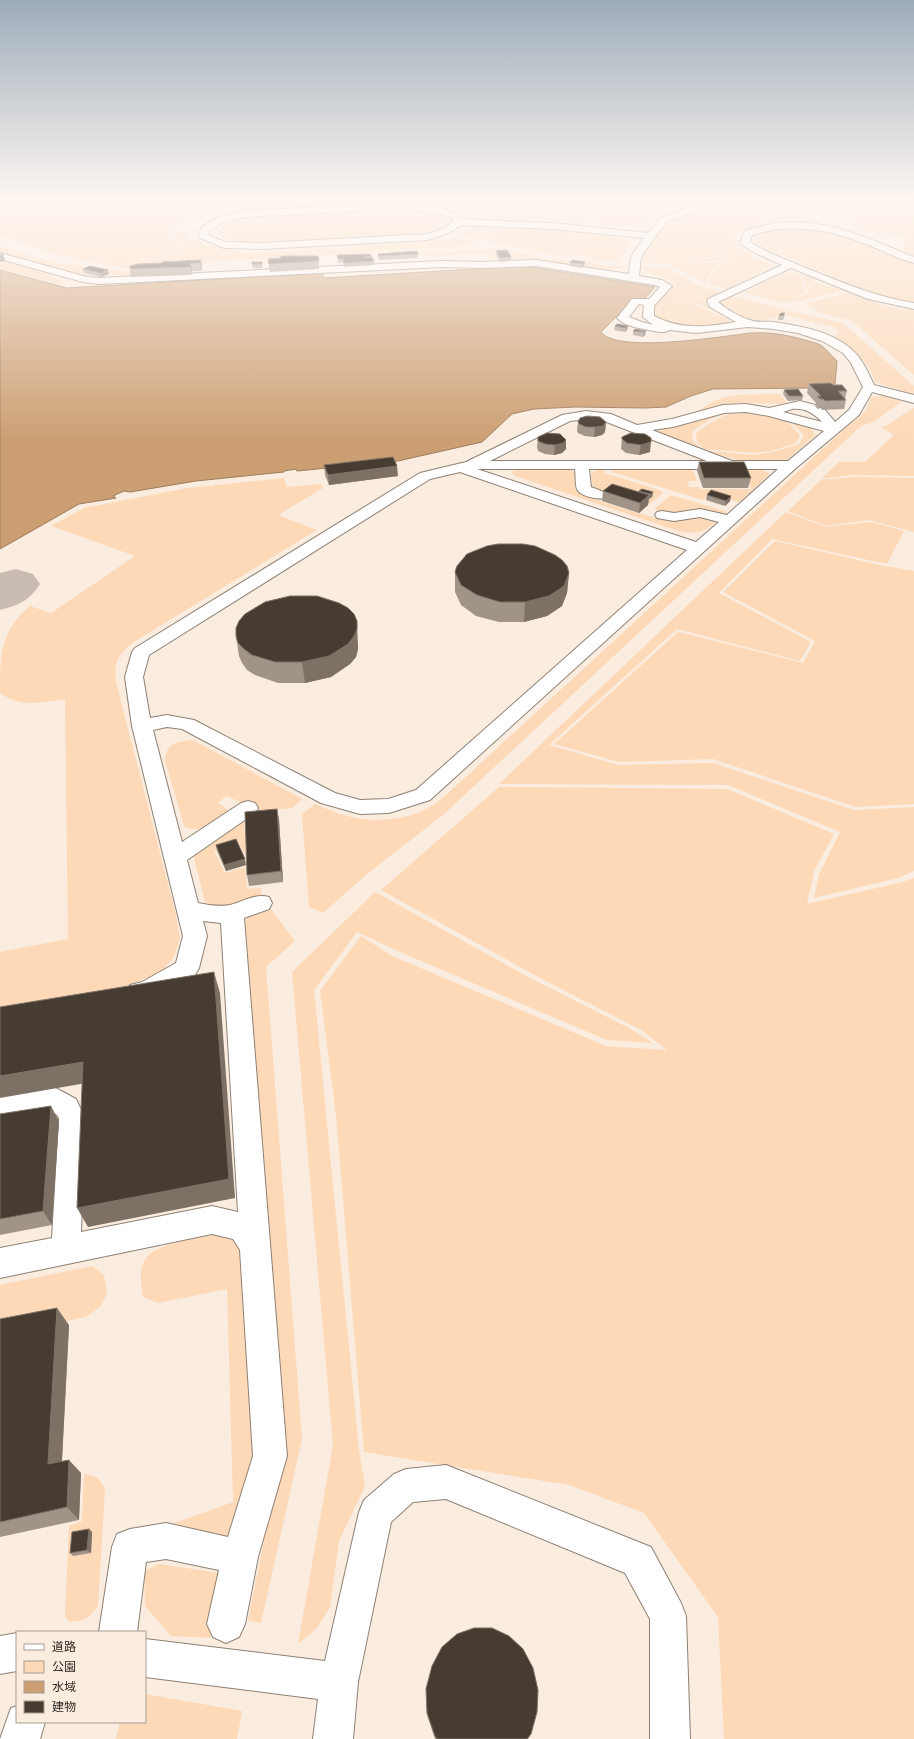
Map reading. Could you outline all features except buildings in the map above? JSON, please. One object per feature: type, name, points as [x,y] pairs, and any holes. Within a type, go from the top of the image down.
[{"type":"street","points":[[79,278],[99,281],[179,278]]},
{"type":"street","points":[[635,278],[658,282],[667,286],[649,305],[648,317],[661,325],[679,330]]},
{"type":"street","points":[[748,324],[714,305],[712,301],[762,278]]},
{"type":"street","points":[[822,278],[882,301],[914,306]]},
{"type":"street","points":[[652,302],[636,301],[622,318],[633,324],[649,328],[708,330],[748,324],[814,334],[828,340],[847,352],[860,368],[869,387],[914,399]]},
{"type":"street","points":[[142,726],[167,721],[187,724],[328,798],[360,807],[389,806],[423,796],[791,465],[854,412],[869,387]]},
{"type":"street","points":[[802,394],[811,406],[822,413],[833,429]]},
{"type":"street","points":[[770,412],[798,405],[811,406]]},
{"type":"street","points":[[638,428],[673,423],[723,409],[746,408],[770,412],[833,429]]},
{"type":"street","points":[[124,995],[148,991],[187,968],[195,936],[142,726],[134,677],[141,652],[425,476],[465,466],[567,418],[586,415],[606,417],[638,428],[730,465]]},
{"type":"street","points":[[465,466],[582,464],[791,465]]},
{"type":"street","points":[[582,464],[584,488],[599,495]]},
{"type":"street","points":[[465,466],[698,548]]},
{"type":"street","points":[[662,515],[674,517],[700,513],[730,520]]},
{"type":"street","points":[[175,857],[248,808]]},
{"type":"street","points":[[189,910],[217,915],[232,913],[261,903]]},
{"type":"street","points":[[226,1624],[240,1557],[270,1456],[232,913]]},
{"type":"street","points":[[0,1108],[52,1098],[67,1107],[72,1118],[66,1249]]},
{"type":"street","points":[[0,1263],[212,1220],[242,1227],[255,1246]]},
{"type":"street","points":[[333,1739],[339,1682],[376,1512],[406,1486],[446,1482],[638,1560],[668,1616],[670,1739]]},
{"type":"street","points":[[118,1631],[130,1547],[166,1541],[240,1557]]},
{"type":"street","points":[[0,1655],[16,1652]]},
{"type":"street","points":[[146,1658],[339,1682]]},
{"type":"street","points":[[20,1739],[25,1723]]},
{"type":"green space","points":[[37,278],[55,278],[65,283],[61,284]]},
{"type":"green space","points":[[665,278],[685,278],[702,287],[720,292],[707,299],[707,303],[725,316],[696,304],[696,301],[703,297],[702,292],[689,287],[676,285]]},
{"type":"green space","points":[[697,278],[707,278],[708,284]]},
{"type":"green space","points":[[710,278],[749,278],[727,289],[711,285]]},
{"type":"green space","points":[[778,278],[802,278],[805,293],[785,303],[745,293],[770,280]]},
{"type":"green space","points":[[804,278],[814,278],[813,282],[843,291],[791,303],[788,302],[808,293]]},
{"type":"green space","points":[[836,278],[914,278],[914,303],[880,296]]},
{"type":"green space","points":[[675,285],[689,287],[700,292],[701,297],[695,301],[694,305],[730,319],[730,323],[712,327],[689,328],[668,324],[659,320],[653,314],[655,306]]},
{"type":"green space","points":[[849,293],[888,307],[914,311],[914,375],[852,321],[816,312],[817,310],[806,303]]},
{"type":"green space","points":[[732,296],[757,302],[743,302],[759,303],[786,309],[782,315],[767,320],[748,320],[728,307],[734,304],[726,307],[720,303],[720,301]]},
{"type":"green space","points":[[788,310],[843,323],[914,386],[914,393],[912,395],[875,382],[864,361],[846,346],[831,339],[839,332],[836,328],[786,315]]},
{"type":"green space","points":[[761,394],[780,394],[788,404],[739,403],[698,412],[721,398]]},
{"type":"green space","points":[[883,396],[903,401],[873,422],[861,426],[444,814],[367,874],[323,913],[309,907],[302,814],[315,804],[356,818],[367,820],[388,820],[409,816],[430,807],[437,802],[860,416],[866,410],[871,398]]},
{"type":"green space","points":[[913,408],[914,476],[851,475],[821,479],[839,462],[865,462],[894,435],[881,427],[887,425]]},
{"type":"green space","points":[[740,411],[766,415],[788,422],[800,435],[796,443],[771,451],[754,453],[704,449],[697,442],[696,433],[701,429],[722,417]]},
{"type":"green space","points":[[730,412],[710,420],[692,432],[693,441],[699,447],[659,432],[659,430],[692,423],[709,415]]},
{"type":"green space","points":[[790,421],[810,426],[815,435],[787,460],[741,461],[708,451],[754,455],[773,452],[799,444],[804,435]]},
{"type":"green space","points":[[521,469],[571,470],[577,475],[580,493],[662,520],[704,517],[716,522],[700,532],[681,532],[515,476],[512,473],[513,471]]},
{"type":"green space","points":[[611,469],[693,470],[697,481],[688,481],[689,487],[699,487],[700,489],[751,489],[743,470],[762,470],[769,473],[769,475],[739,502],[709,494],[703,500],[612,472]]},
{"type":"green space","points":[[596,470],[604,470],[605,473],[662,491],[661,492],[663,493],[650,504],[593,487],[591,474]]},
{"type":"green space","points":[[853,477],[914,478],[914,532],[869,520],[826,526],[788,511],[821,480]]},
{"type":"green space","points":[[284,478],[287,487],[321,484],[323,488],[278,515],[317,530],[132,643],[123,652],[116,664],[116,682],[176,915],[180,938],[174,957],[160,973],[125,986],[0,1007],[0,952],[68,939],[65,700],[24,703],[8,698],[0,693],[0,667],[4,645],[7,635],[13,625],[30,606],[51,613],[135,556],[51,526],[84,508],[188,488]]},
{"type":"green space","points":[[671,495],[727,512],[721,513],[696,510],[672,514],[654,509]]},
{"type":"green space","points":[[786,512],[826,527],[871,522],[904,531],[887,564],[772,539],[719,593],[811,642],[800,661],[677,629],[549,745],[619,765],[713,763],[854,810],[914,807],[914,871],[898,878],[814,898],[819,874],[840,832],[728,785],[499,784]]},
{"type":"green space","points":[[775,541],[884,566],[914,571],[914,804],[856,807],[713,759],[619,762],[554,744],[678,632],[803,663],[815,641],[723,592]]},
{"type":"green space","points":[[193,740],[302,799],[292,808],[269,810],[264,812],[226,796],[218,803],[225,807],[228,812],[202,828],[196,829],[184,826],[165,760],[170,746],[177,742]]},
{"type":"green space","points":[[499,787],[727,789],[834,834],[814,871],[807,904],[903,882],[914,878],[914,1739],[724,1739],[718,1617],[644,1513],[569,1485],[364,1452],[336,1115],[320,991],[361,936],[392,956],[606,1046],[667,1050],[643,1031],[542,979],[381,890]]},
{"type":"green space","points":[[242,817],[255,821],[244,822],[246,857],[239,843],[214,850],[225,873],[245,867],[247,889],[261,888],[261,896],[226,905],[205,902],[193,853]]},
{"type":"green space","points":[[375,892],[530,978],[629,1028],[653,1043],[607,1040],[400,952],[357,932],[314,990],[359,1450],[365,1486],[339,1541],[330,1607],[317,1628],[298,1644],[333,1445],[292,972]]},
{"type":"green space","points":[[268,905],[295,941],[266,967],[302,1439],[261,1623],[248,1620],[285,1438],[244,922],[250,914]]},
{"type":"green space","points":[[221,1234],[235,1237],[244,1249],[258,1451],[229,1536],[166,1526],[233,1502],[227,1289],[158,1303],[143,1297],[141,1278],[143,1262],[151,1253],[159,1248],[180,1242]]},
{"type":"green space","points":[[92,1266],[104,1275],[107,1293],[101,1306],[86,1317],[0,1335],[0,1285]]},
{"type":"green space","points":[[84,1474],[92,1475],[98,1478],[105,1490],[98,1606],[92,1614],[86,1618],[79,1621],[69,1622],[65,1616],[69,1526],[82,1521]]},
{"type":"green space","points":[[159,1564],[226,1574],[211,1638],[171,1636],[145,1606],[144,1571]]},
{"type":"green space","points":[[146,1694],[242,1711],[237,1739],[116,1739],[120,1723],[146,1723]]},
{"type":"water","points":[[0,278],[30,278],[67,288],[234,278],[600,278],[655,287],[643,301],[633,300],[601,332],[611,338],[627,342],[648,343],[696,340],[751,333],[766,333],[787,336],[817,343],[828,351],[837,361],[835,384],[819,388],[713,389],[691,396],[666,407],[575,407],[534,409],[512,414],[482,442],[398,461],[297,471],[296,469],[284,472],[196,481],[130,492],[124,491],[113,496],[116,498],[79,504],[0,549]]},
{"type":"taxiway","points":[[0,595],[16,584]]}]
